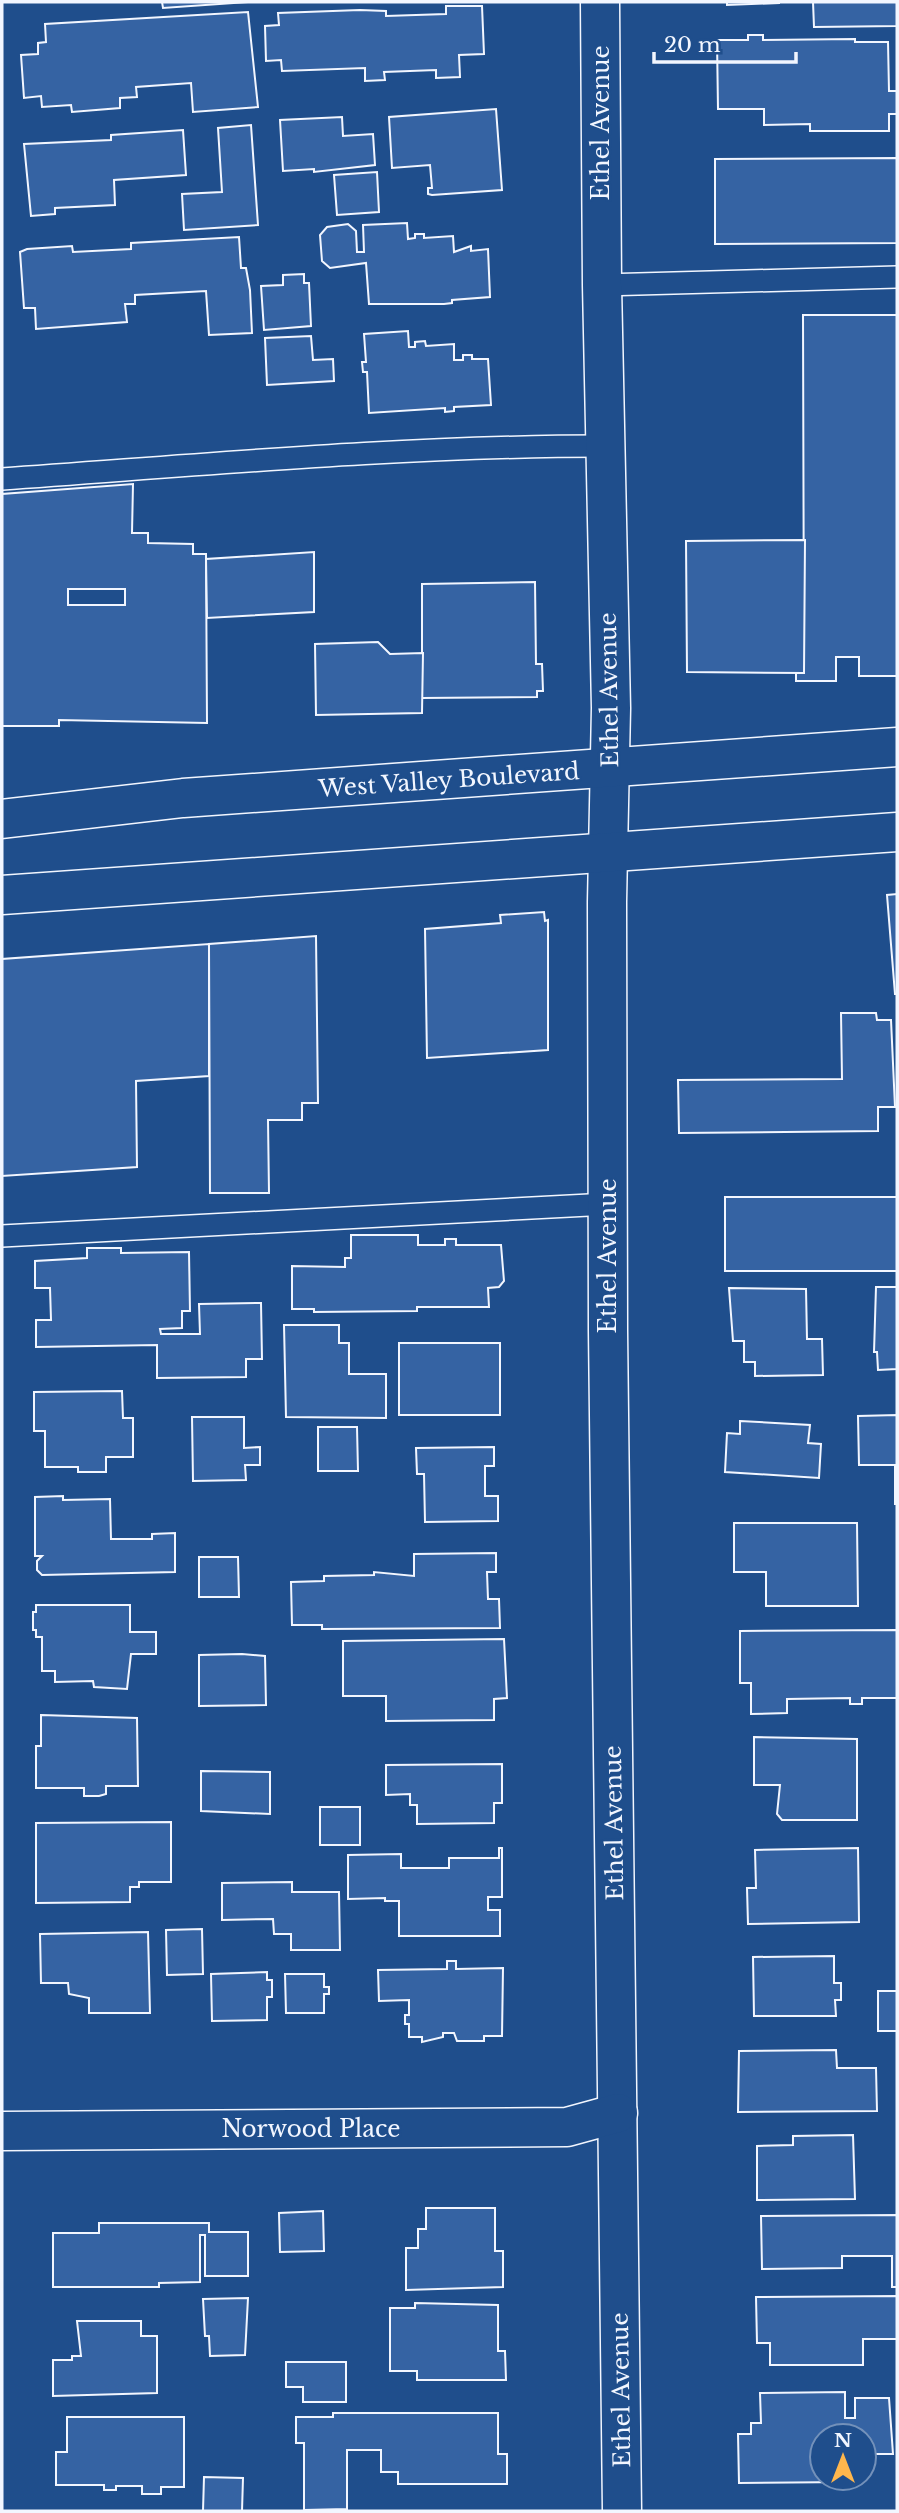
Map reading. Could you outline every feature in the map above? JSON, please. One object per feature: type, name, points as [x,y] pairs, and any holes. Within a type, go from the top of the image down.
[{"type":"street","name":"Ethel Avenue","points":[[600,2],[610,769],[608,1204],[622,2511]]},
{"type":"street","name":"West Valley Boulevard","points":[[2,819],[183,798],[897,747]]},
{"type":"street","points":[[2,895],[897,832]]},
{"type":"street","name":"Norwood Place","points":[[2,2131],[567,2127],[618,2113]]},
{"type":"lane","points":[[602,285],[897,276]]},
{"type":"lane","points":[[2,479],[268,460],[545,446],[605,446]]},
{"type":"lane","points":[[2,1236],[608,1204]]},
{"type":"building","points":[[162,2],[248,2],[163,8]]},
{"type":"building","points":[[727,2],[779,2],[779,3],[727,5]]},
{"type":"building","points":[[813,2],[897,2],[897,26],[814,27]]},
{"type":"building","points":[[446,6],[482,6],[484,54],[459,55],[460,77],[436,78],[436,70],[384,72],[385,80],[365,81],[365,68],[282,71],[281,60],[266,61],[265,26],[279,25],[278,13],[360,10],[386,11],[386,16],[446,14]]},
{"type":"building","points":[[248,12],[258,107],[193,112],[191,83],[136,87],[137,97],[120,98],[120,108],[72,112],[71,105],[42,107],[41,96],[24,98],[21,55],[38,54],[38,43],[46,42],[45,24]]},
{"type":"building","points":[[748,35],[763,35],[763,40],[855,39],[855,42],[888,42],[889,91],[897,91],[897,114],[889,114],[889,131],[810,131],[810,124],[764,125],[764,109],[718,109],[717,40],[748,40]]},
{"type":"building","points":[[496,109],[502,190],[432,195],[428,194],[428,188],[432,188],[430,165],[392,168],[389,117]]},
{"type":"building","points":[[342,117],[343,136],[373,134],[375,165],[314,172],[314,169],[283,171],[280,120]]},
{"type":"building","points":[[251,125],[258,225],[184,230],[182,194],[222,192],[218,128]]},
{"type":"building","points":[[183,130],[186,175],[114,180],[115,205],[55,208],[55,214],[31,216],[24,144],[111,140],[111,135]]},
{"type":"building","points":[[897,158],[897,243],[715,244],[715,159]]},
{"type":"building","points":[[377,172],[379,212],[337,215],[334,175]]},
{"type":"building","points":[[407,223],[408,239],[415,238],[415,234],[424,234],[424,238],[453,236],[454,252],[471,246],[471,251],[488,249],[490,297],[452,300],[452,303],[444,304],[369,304],[366,263],[330,268],[322,261],[320,235],[327,227],[348,224],[356,231],[357,252],[364,252],[363,225]]},
{"type":"building","points":[[239,237],[241,268],[246,268],[250,290],[252,333],[209,335],[206,291],[135,295],[135,304],[125,304],[127,322],[36,329],[35,308],[24,308],[20,252],[27,249],[72,246],[73,252],[131,249],[131,243]]},
{"type":"building","points":[[304,274],[304,283],[309,283],[311,326],[264,330],[261,286],[283,285],[283,275]]},
{"type":"building","points":[[803,315],[897,315],[897,676],[859,676],[859,657],[836,657],[836,681],[796,681],[796,673],[804,673]]},
{"type":"building","points":[[408,331],[409,347],[415,347],[415,342],[425,341],[426,346],[454,344],[454,360],[463,360],[463,355],[472,355],[472,359],[488,359],[491,405],[454,407],[454,411],[445,412],[445,408],[369,413],[367,372],[363,372],[362,362],[366,362],[364,334]]},
{"type":"building","points":[[311,336],[313,360],[333,359],[334,381],[267,385],[265,338]]},
{"type":"building","points":[[133,484],[132,533],[148,533],[148,543],[193,544],[193,554],[206,554],[207,723],[59,720],[59,726],[2,726],[2,494]],"holes":[[[68,589],[125,589],[125,605],[68,605]]]},
{"type":"building","points":[[805,540],[804,673],[687,672],[686,541]]},
{"type":"building","points":[[314,552],[314,612],[207,618],[206,559]]},
{"type":"building","points":[[535,582],[536,664],[542,664],[543,691],[537,691],[537,697],[422,698],[422,584]]},
{"type":"building","points":[[378,642],[390,654],[423,653],[422,713],[316,715],[315,644]]},
{"type":"building","points":[[897,894],[897,994],[895,994],[887,895]]},
{"type":"building","points":[[544,912],[545,921],[548,920],[548,1050],[427,1058],[425,929],[501,923],[500,915]]},
{"type":"building","points":[[316,936],[318,1103],[302,1103],[302,1120],[268,1120],[269,1193],[210,1193],[209,944]]},
{"type":"building","points":[[209,944],[209,1076],[136,1081],[137,1167],[2,1176],[2,959]]},
{"type":"building","points":[[841,1013],[876,1013],[877,1020],[891,1020],[895,1107],[878,1107],[878,1131],[679,1133],[678,1080],[842,1079]]},
{"type":"building","points":[[725,1197],[897,1197],[897,1271],[725,1271]]},
{"type":"building","points":[[351,1235],[418,1235],[418,1245],[445,1245],[445,1239],[456,1239],[456,1245],[501,1245],[504,1281],[499,1287],[488,1288],[489,1307],[417,1307],[417,1311],[314,1312],[314,1309],[292,1309],[292,1266],[345,1267],[345,1258],[351,1258]]},
{"type":"building","points":[[87,1248],[121,1248],[121,1253],[189,1252],[190,1311],[182,1311],[182,1328],[160,1329],[161,1334],[200,1334],[199,1304],[261,1303],[262,1359],[246,1359],[246,1377],[157,1378],[157,1345],[36,1347],[36,1320],[51,1320],[50,1288],[35,1288],[35,1261],[87,1258]]},
{"type":"building","points":[[876,1287],[897,1287],[897,1369],[878,1370],[877,1352],[874,1352]]},
{"type":"building","points":[[729,1288],[806,1289],[807,1339],[822,1339],[823,1375],[755,1376],[755,1362],[744,1362],[744,1341],[733,1341]]},
{"type":"building","points":[[284,1325],[339,1325],[339,1343],[349,1343],[349,1374],[386,1374],[386,1418],[286,1417]]},
{"type":"building","points":[[399,1343],[500,1343],[500,1415],[399,1415]]},
{"type":"building","points":[[122,1391],[123,1418],[133,1418],[133,1457],[106,1457],[106,1472],[78,1472],[78,1467],[45,1467],[45,1431],[34,1431],[34,1392]]},
{"type":"building","points":[[897,1415],[895,1504],[895,1465],[859,1465],[858,1416]]},
{"type":"building","points":[[192,1417],[244,1417],[244,1448],[260,1447],[260,1465],[245,1465],[246,1480],[193,1481]]},
{"type":"building","points":[[740,1421],[810,1425],[808,1443],[821,1444],[819,1478],[725,1472],[727,1433],[740,1434]]},
{"type":"building","points":[[318,1427],[357,1427],[358,1471],[318,1471]]},
{"type":"building","points":[[494,1447],[494,1466],[485,1466],[485,1496],[498,1496],[498,1521],[425,1522],[424,1474],[417,1474],[416,1448]]},
{"type":"building","points":[[63,1496],[63,1500],[110,1499],[111,1539],[152,1539],[152,1534],[175,1533],[175,1572],[42,1575],[37,1570],[37,1561],[42,1556],[35,1556],[35,1497]]},
{"type":"building","points":[[734,1523],[857,1523],[858,1606],[766,1606],[766,1572],[734,1572]]},
{"type":"building","points":[[496,1553],[496,1572],[487,1572],[488,1599],[499,1599],[500,1628],[322,1629],[322,1625],[292,1625],[291,1582],[324,1581],[324,1576],[374,1575],[374,1572],[414,1576],[414,1554]]},
{"type":"building","points":[[199,1557],[238,1557],[239,1597],[199,1597]]},
{"type":"building","points":[[36,1605],[130,1605],[130,1632],[156,1632],[156,1654],[131,1654],[127,1689],[94,1687],[93,1681],[55,1682],[55,1671],[42,1671],[42,1637],[36,1637],[36,1630],[33,1630],[33,1612],[36,1612]]},
{"type":"building","points":[[897,1630],[897,1698],[862,1698],[862,1704],[850,1704],[850,1698],[787,1699],[787,1713],[751,1714],[751,1683],[740,1683],[740,1631]]},
{"type":"building","points":[[504,1639],[507,1698],[494,1699],[494,1720],[386,1721],[386,1696],[343,1696],[343,1641]]},
{"type":"building","points":[[199,1655],[265,1656],[266,1705],[199,1706]]},
{"type":"building","points":[[41,1715],[137,1718],[138,1786],[106,1786],[106,1794],[99,1796],[84,1796],[84,1788],[36,1788],[36,1746],[41,1746]]},
{"type":"building","points":[[754,1737],[857,1739],[857,1820],[782,1820],[777,1814],[780,1785],[754,1785]]},
{"type":"building","points":[[502,1764],[502,1803],[494,1803],[494,1823],[417,1824],[417,1805],[410,1805],[410,1794],[386,1795],[386,1765]]},
{"type":"building","points":[[201,1771],[270,1772],[270,1814],[201,1811]]},
{"type":"building","points":[[320,1807],[360,1807],[360,1845],[320,1845]]},
{"type":"building","points":[[171,1822],[171,1882],[139,1882],[139,1887],[130,1887],[130,1902],[36,1903],[36,1823]]},
{"type":"building","points":[[499,1848],[502,1848],[502,1897],[488,1897],[488,1910],[500,1910],[500,1936],[399,1936],[399,1901],[385,1901],[385,1898],[348,1899],[348,1855],[401,1854],[401,1868],[449,1868],[449,1858],[499,1858]]},
{"type":"building","points":[[858,1848],[859,1922],[748,1924],[747,1888],[756,1888],[755,1850]]},
{"type":"building","points":[[292,1882],[292,1892],[339,1892],[340,1950],[291,1950],[291,1934],[274,1934],[273,1919],[222,1920],[222,1883]]},
{"type":"building","points":[[202,1929],[203,1974],[167,1975],[166,1930]]},
{"type":"building","points":[[148,1932],[150,2013],[89,2013],[89,1998],[69,1994],[68,1983],[41,1983],[40,1934]]},
{"type":"building","points":[[834,1956],[834,1983],[841,1983],[841,2000],[835,2000],[836,2016],[754,2016],[753,1957]]},
{"type":"building","points":[[447,1961],[456,1961],[456,1969],[503,1968],[502,2036],[484,2036],[484,2041],[457,2041],[454,2033],[443,2033],[443,2037],[422,2042],[422,2037],[409,2037],[409,2024],[405,2024],[405,2015],[409,2015],[409,2000],[379,2001],[378,1970],[447,1969]]},
{"type":"building","points":[[267,1972],[267,1980],[272,1980],[272,1997],[267,1997],[267,2020],[212,2021],[211,1974]]},
{"type":"building","points":[[285,1974],[324,1974],[324,1987],[329,1987],[329,1994],[324,1994],[324,2013],[286,2013]]},
{"type":"building","points":[[878,1991],[897,1991],[897,2031],[878,2031]]},
{"type":"building","points":[[836,2050],[837,2068],[876,2068],[877,2111],[738,2112],[739,2051]]},
{"type":"building","points":[[853,2135],[855,2199],[757,2200],[757,2146],[793,2145],[793,2136]]},
{"type":"building","points":[[426,2208],[495,2208],[495,2251],[503,2251],[503,2287],[406,2290],[406,2248],[418,2248],[418,2229],[426,2229]]},
{"type":"building","points":[[323,2211],[324,2251],[280,2252],[279,2213]]},
{"type":"building","points":[[897,2215],[897,2287],[892,2287],[892,2256],[842,2256],[842,2268],[762,2269],[761,2216]]},
{"type":"building","points":[[99,2223],[209,2223],[209,2232],[248,2232],[248,2276],[205,2276],[205,2235],[200,2235],[200,2282],[159,2283],[159,2287],[53,2287],[53,2233],[99,2233]]},
{"type":"building","points":[[897,2296],[897,2339],[863,2339],[863,2365],[770,2365],[770,2343],[757,2343],[756,2297]]},
{"type":"building","points":[[248,2298],[245,2355],[210,2356],[209,2336],[205,2336],[203,2299]]},
{"type":"building","points":[[415,2303],[498,2305],[498,2351],[505,2351],[506,2380],[417,2380],[417,2371],[390,2371],[390,2308],[415,2308]]},
{"type":"building","points":[[77,2321],[141,2321],[141,2336],[157,2336],[157,2393],[53,2396],[53,2360],[72,2360],[72,2356],[81,2356]]},
{"type":"building","points":[[286,2362],[346,2362],[346,2402],[303,2402],[303,2387],[286,2387]]},
{"type":"building","points":[[845,2392],[845,2418],[855,2418],[855,2398],[889,2398],[893,2454],[878,2454],[878,2422],[808,2422],[808,2482],[739,2483],[738,2434],[751,2434],[751,2423],[761,2423],[760,2393]]},
{"type":"building","points":[[333,2413],[498,2413],[498,2454],[507,2454],[507,2484],[398,2484],[398,2472],[381,2472],[381,2450],[347,2450],[347,2509],[304,2510],[304,2443],[296,2443],[296,2417],[333,2417]]},
{"type":"building","points":[[67,2417],[184,2417],[184,2487],[161,2487],[161,2494],[142,2494],[142,2486],[116,2486],[116,2490],[104,2490],[104,2485],[56,2485],[56,2452],[67,2452]]},
{"type":"building","points":[[204,2477],[243,2478],[242,2511],[203,2511]]}]
